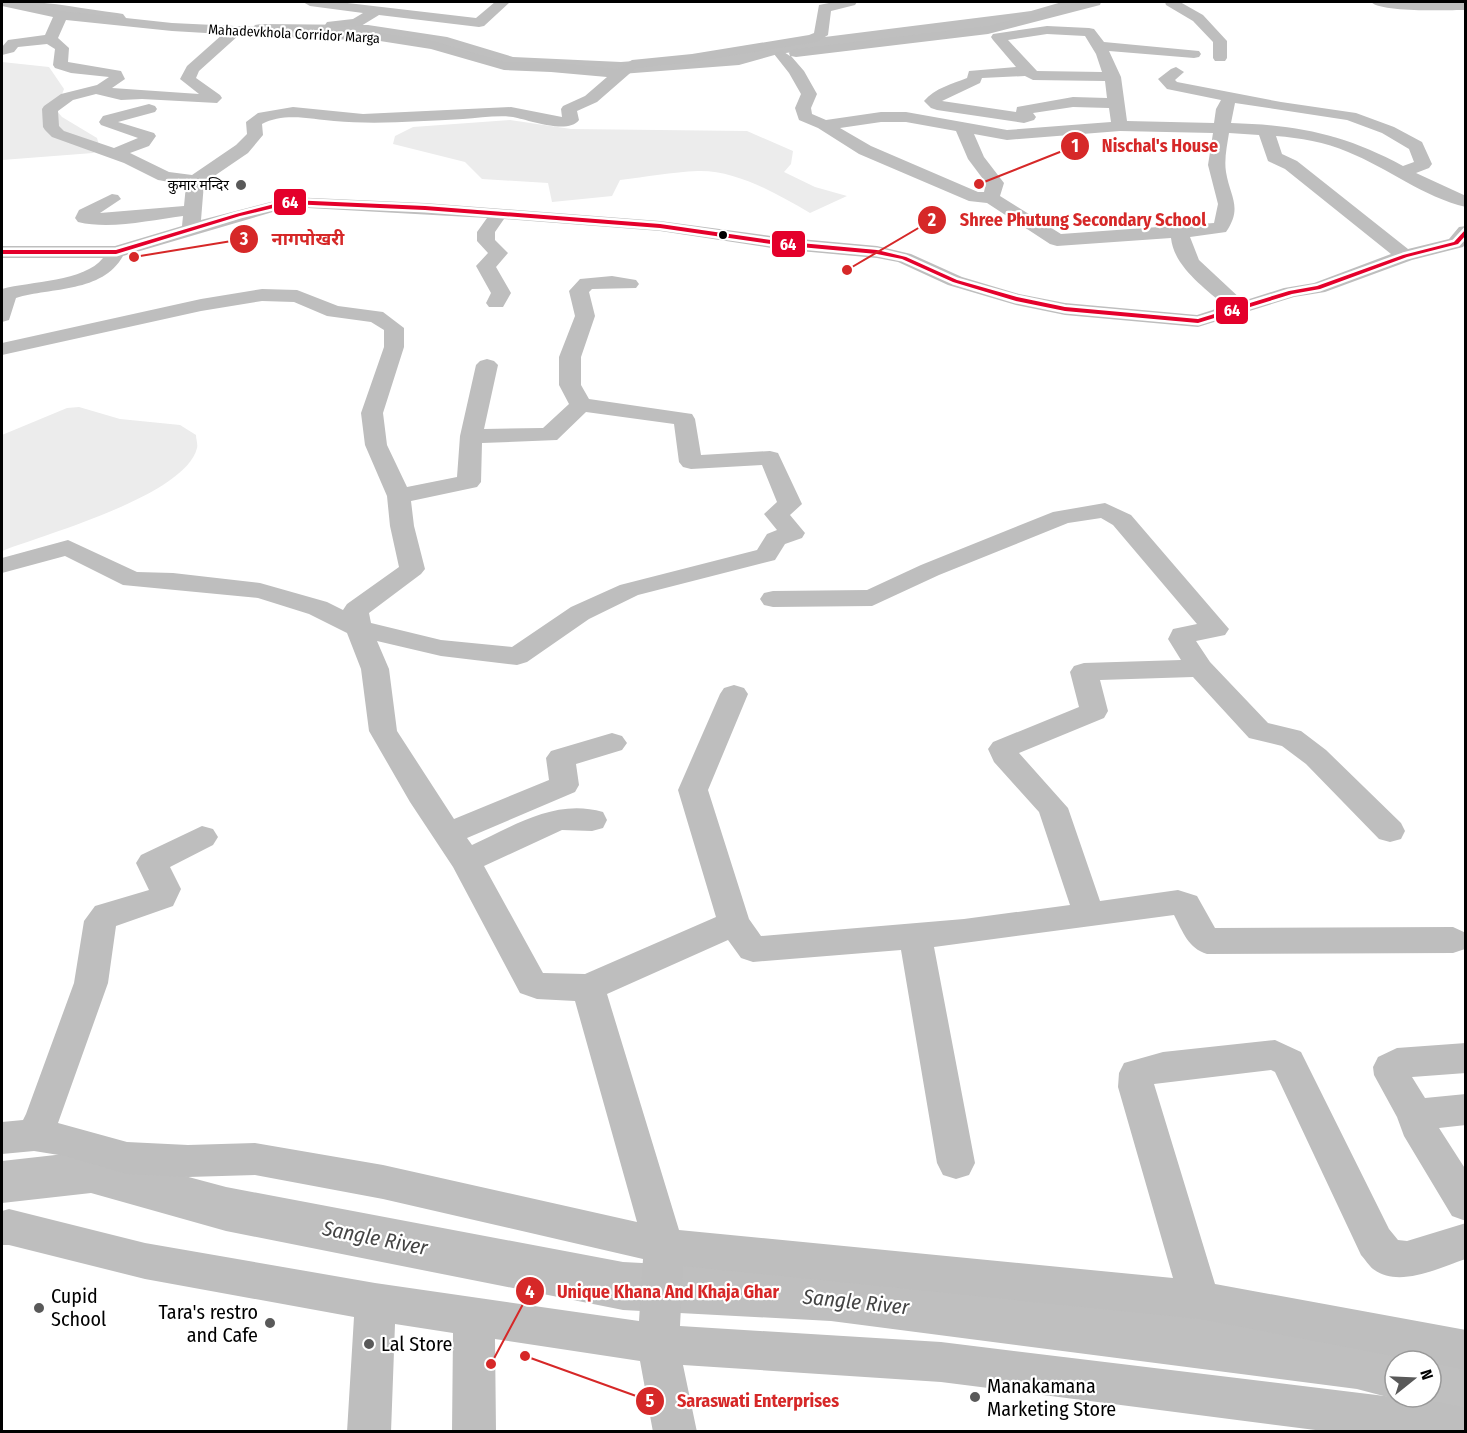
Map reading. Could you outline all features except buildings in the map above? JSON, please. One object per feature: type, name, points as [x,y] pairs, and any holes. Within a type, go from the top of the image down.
[{"type":"street","name":"Mahadevkhola Corridor Marga","points":[[2,2],[52,6],[234,32],[324,33],[380,37],[433,45],[504,66],[623,72]]},
{"type":"street","points":[[310,2],[479,23],[503,2]]},
{"type":"street","points":[[50,39],[52,6],[178,20],[351,24],[392,2]]},
{"type":"street","points":[[2,51],[9,49],[13,43],[50,39],[62,48],[60,65],[63,67],[117,74],[117,79],[113,83],[98,90],[67,98],[50,109],[51,127],[58,134],[114,154],[164,176],[195,181],[242,149],[255,135],[254,122],[278,113],[293,112],[363,119],[511,112],[567,122],[571,120],[569,109],[591,99],[633,64],[692,58],[818,38],[821,35],[821,5],[850,2]]},
{"type":"street","points":[[623,72],[718,65],[781,54],[988,30],[1095,2]]},
{"type":"street","points":[[1171,2],[1198,18],[1220,41],[1221,58]]},
{"type":"street","points":[[1378,2],[1401,5],[1466,6]]},
{"type":"street","points":[[437,17],[450,7]]},
{"type":"street","points":[[1113,77],[1033,75],[998,37],[1047,30],[1087,31],[1101,46],[1113,77],[1120,126]]},
{"type":"street","points":[[98,90],[121,95],[210,100],[214,98],[188,79],[192,69],[234,32]]},
{"type":"street","points":[[1101,46],[1160,55],[1194,54]]},
{"type":"street","points":[[781,54],[796,71],[809,94],[802,108],[805,117],[824,125],[865,150],[975,197],[991,198],[1057,240],[1220,228],[1228,201],[1217,167],[1224,110],[1230,97]]},
{"type":"street","points":[[1029,71],[974,74],[975,80],[945,92],[932,101],[937,105],[1024,118],[1028,117],[1023,110],[1073,102],[1115,103]]},
{"type":"street","points":[[1176,72],[1166,79],[1172,86],[1281,107],[1350,116],[1388,130],[1416,146],[1423,164],[1402,172]]},
{"type":"street","points":[[114,154],[144,142],[148,136],[112,126],[107,122],[109,119],[149,109]]},
{"type":"street","points":[[967,128],[983,113]]},
{"type":"street","points":[[824,125],[889,117],[927,119],[1007,135],[1120,126],[1266,130],[1333,140],[1352,147],[1412,179],[1466,202]]},
{"type":"street","points":[[967,128],[976,159],[995,183],[991,198]]},
{"type":"street","points":[[1266,130],[1274,157],[1291,165],[1405,256]]},
{"type":"street","points":[[191,230],[195,181]]},
{"type":"street","points":[[112,199],[86,214],[84,218],[114,219],[192,210]]},
{"type":"street","points":[[2,252],[116,252],[238,215],[290,202],[499,214],[660,226],[723,236],[878,252],[904,258],[955,281],[1016,299],[1065,309],[1198,321],[1291,292],[1318,288],[1405,256],[1456,243],[1466,231]]},
{"type":"street","points":[[496,303],[501,293],[486,266],[499,253],[486,241],[486,232],[499,214]]},
{"type":"street","points":[[1180,232],[1179,243],[1194,266],[1238,307]]},
{"type":"street","points":[[2,316],[7,294],[96,276],[113,262],[116,252]]},
{"type":"street","points":[[581,405],[570,385],[570,357],[585,316],[579,291],[588,283],[629,284]]},
{"type":"street","points":[[2,349],[262,295],[297,296],[334,312],[376,316],[394,328],[394,347],[372,413],[376,445],[399,496],[402,526],[412,568],[356,610],[358,628],[375,669],[383,731],[465,861],[532,984],[588,988],[735,922]]},
{"type":"street","points":[[399,496],[469,482],[471,436],[487,365]]},
{"type":"street","points":[[471,436],[549,435],[581,405]]},
{"type":"street","points":[[2,566],[68,548],[132,580],[172,581],[260,591],[318,608],[358,628],[441,648],[517,656],[580,613],[628,590],[766,555],[776,539],[793,533],[776,514],[790,504],[770,458],[691,462],[684,419],[581,405]]},
{"type":"street","points":[[773,599],[872,598],[930,570],[1062,517],[1105,510],[1122,520],[1216,628],[1182,635],[1181,639],[1200,668],[1259,731],[1291,738],[1316,757],[1390,831]]},
{"type":"street","points":[[1089,915],[1053,808],[1004,755],[1003,749],[1094,711],[1084,672],[1200,668]]},
{"type":"street","points":[[734,694],[693,790],[735,922],[753,949],[964,932],[1178,902],[1186,905],[1200,933],[1207,940],[1453,940]]},
{"type":"street","points":[[447,834],[564,784],[561,758],[612,743]]},
{"type":"street","points":[[465,861],[558,819],[591,820]]},
{"type":"street","points":[[18,1137],[44,1114],[91,983],[100,921],[107,915],[162,898],[165,889],[152,862],[202,837]]},
{"type":"street","points":[[915,936],[956,1163]]},
{"type":"street","points":[[588,988],[663,1254],[659,1335],[675,1431]]},
{"type":"street","points":[[1200,1300],[1136,1087],[1137,1073],[1162,1067],[1275,1055],[1288,1062],[1375,1242],[1388,1257],[1407,1259],[1466,1241]]},
{"type":"street","points":[[1466,1058],[1397,1064],[1391,1067],[1392,1075],[1415,1115],[1417,1125],[1466,1204]]},
{"type":"street","points":[[1415,1115],[1466,1109]]},
{"type":"street","points":[[18,1137],[65,1140],[128,1158],[188,1161],[255,1160],[372,1180],[663,1254],[1200,1300],[1466,1350]]},
{"type":"street","points":[[2,1228],[9,1227],[146,1261],[375,1302],[474,1316],[941,1362],[1442,1424],[1466,1430]]},
{"type":"street","points":[[369,1431],[375,1302]]},
{"type":"street","points":[[474,1316],[474,1431]]},
{"type":"shaded area","points":[[2,62],[49,67],[64,89],[56,110],[62,117],[97,138],[100,149],[93,153],[2,160]]},
{"type":"shaded area","points":[[510,120],[571,129],[747,131],[793,151],[791,164],[784,172],[815,187],[847,196],[810,213],[756,184],[727,174],[698,171],[620,180],[612,196],[552,202],[548,183],[482,179],[465,162],[393,144],[395,136],[413,127]]},
{"type":"shaded area","points":[[79,407],[120,419],[180,425],[196,435],[197,448],[187,466],[168,482],[141,497],[79,524],[2,551],[2,435],[67,408]]},
{"type":"waterway","points":[[20,2],[71,13],[117,18]]},
{"type":"waterway","points":[[261,29],[368,30],[447,42],[511,63],[621,68],[739,59],[777,49],[1033,16],[1078,2]]},
{"type":"waterway","points":[[1390,2],[1436,2]]},
{"type":"waterway","name":"Sangle River","points":[[2,1182],[91,1172],[226,1209],[623,1286],[831,1297],[1357,1363],[1383,1370]]},
{"type":"waterway","name":"Sangle River","points":[[1443,1385],[1466,1391]]},
{"type":"transit line","name":"64","points":[[2,252],[116,252],[238,215],[290,202],[425,208],[660,226],[778,243],[877,252],[904,258],[955,281],[1016,299],[1065,309],[1198,321],[1291,292],[1318,288],[1405,256],[1456,243],[1466,231]]},
{"type":"place","name":"Nischal's House","points":[[979,184]]},
{"type":"place","name":"कुमार मन्दिर","points":[[241,185]]},
{"type":"place","name":"नागपोखरी","points":[[134,257]]},
{"type":"place","name":"Shree Phutung Secondary School","points":[[847,270]]},
{"type":"place","name":"Cupid School","points":[[39,1308]]},
{"type":"place","name":"Tara's restro and Cafe","points":[[270,1323]]},
{"type":"place","name":"Lal Store","points":[[369,1344]]},
{"type":"place","name":"Saraswati Enterprises","points":[[525,1356]]},
{"type":"place","name":"Unique Khana And Khaja Ghar","points":[[491,1364]]},
{"type":"place","name":"Manakamana Marketing Store","points":[[975,1397]]}]
